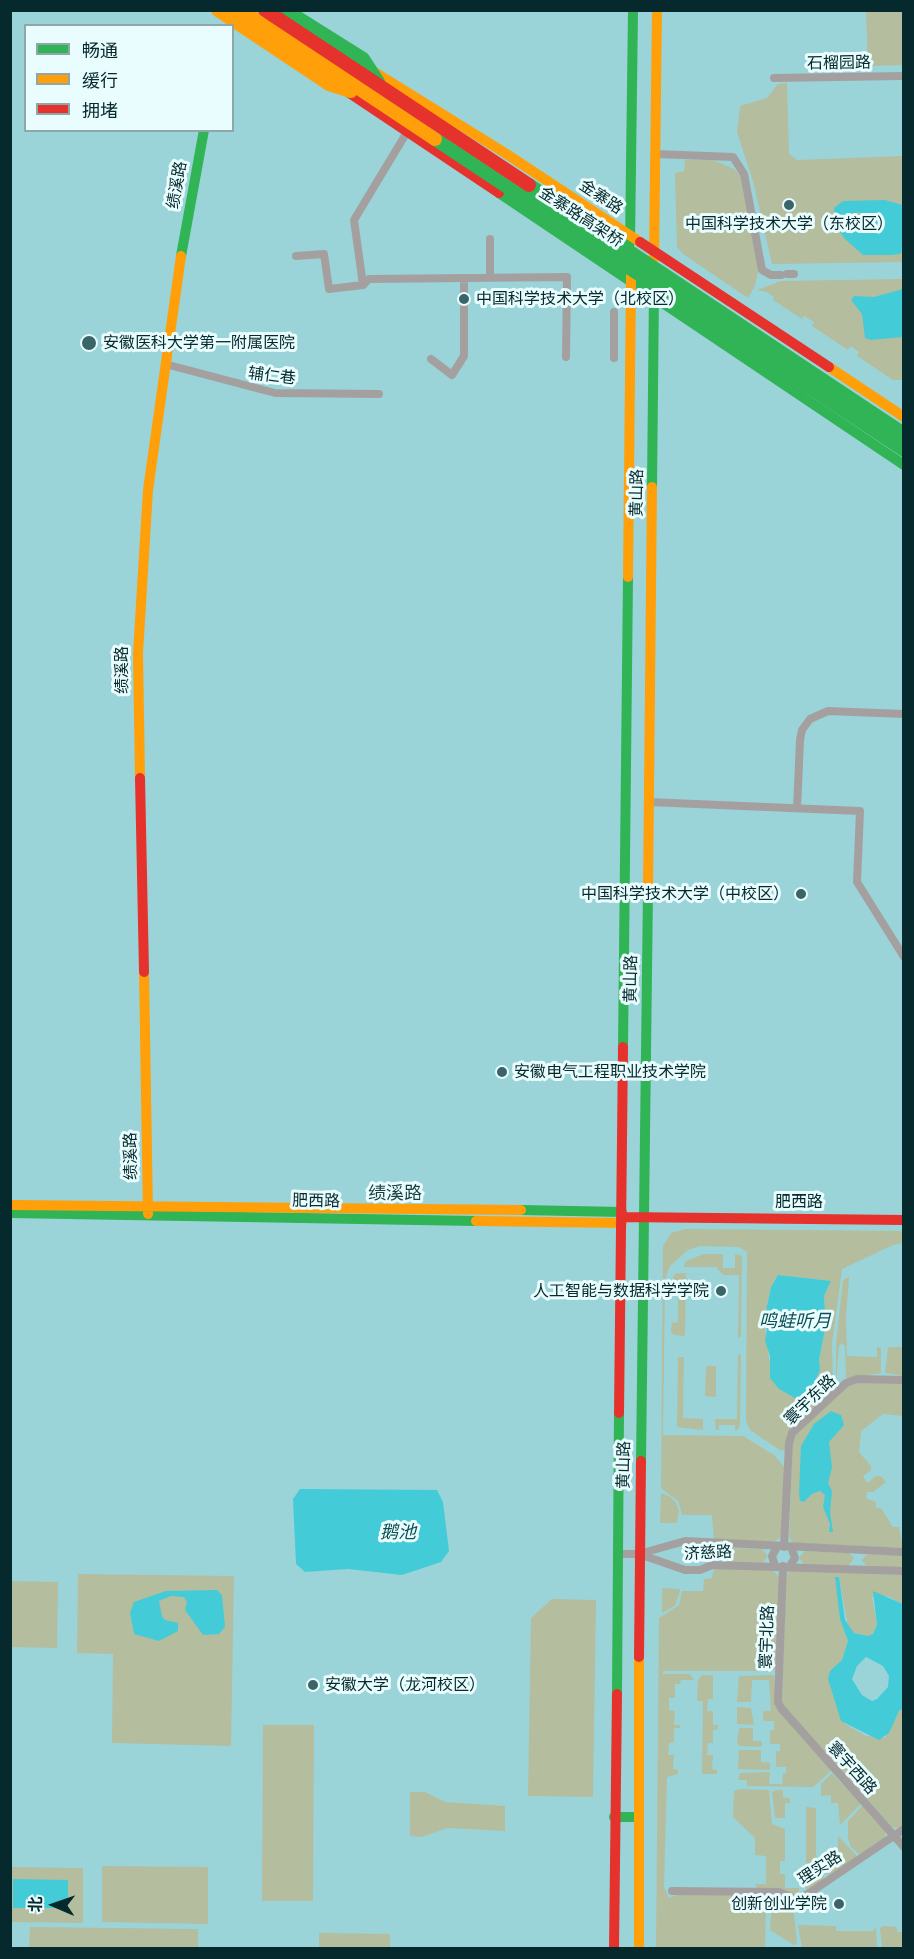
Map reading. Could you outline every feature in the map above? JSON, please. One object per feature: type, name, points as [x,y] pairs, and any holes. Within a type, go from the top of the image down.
[{"type":"main road","points":[[218,10],[329,84],[369,97]]},
{"type":"main road","name":"金寨路高架桥","points":[[266,10],[903,434]]},
{"type":"main road","name":"金寨路","points":[[276,10],[505,153],[903,417]]},
{"type":"main road","points":[[285,10],[363,59],[380,84]]},
{"type":"main road","name":"黄山路","points":[[614,1948],[633,10]]},
{"type":"main road","name":"黄山路","points":[[639,1948],[639,1554],[645,1218],[657,10]]},
{"type":"main road","points":[[234,14],[903,465]]},
{"type":"main road","name":"金寨路高架桥","points":[[234,14],[369,97],[903,450]]},
{"type":"main road","name":"绩溪路","points":[[148,1209],[138,653],[148,490],[165,364],[204,132]]},
{"type":"main road","name":"肥西路","points":[[10,1205],[645,1218],[903,1220]]},
{"type":"main road","name":"肥西路","points":[[10,1213],[148,1209]]},
{"type":"main road","points":[[614,1817],[639,1817]]},
{"type":"street","name":"石榴园路","points":[[774,78],[903,76]]},
{"type":"street","points":[[363,285],[354,220],[407,132]]},
{"type":"street","points":[[655,154],[732,157],[744,174],[762,270],[771,275],[787,274]]},
{"type":"street","points":[[490,239],[490,278]]},
{"type":"street","points":[[296,256],[324,254],[328,289],[363,285],[369,279],[567,277],[566,357]]},
{"type":"street","points":[[430,359],[452,375],[464,356],[464,278]]},
{"type":"street","points":[[614,312],[614,358]]},
{"type":"street","name":"辅仁巷","points":[[165,364],[275,393],[379,394]]},
{"type":"street","points":[[797,808],[800,740],[802,730],[810,718],[828,711],[903,714]]},
{"type":"street","points":[[649,802],[860,811],[857,882],[903,957]]},
{"type":"street","name":"寰宇东路","points":[[784,1547],[788,1458],[792,1433],[846,1383],[857,1379],[903,1380]]},
{"type":"street","name":"济慈路","points":[[639,1554],[685,1541],[903,1552]]},
{"type":"street","points":[[784,1547],[795,1558],[782,1566],[772,1556],[784,1547]]},
{"type":"street","points":[[619,1554],[639,1554]]},
{"type":"street","name":"济慈路","points":[[639,1554],[685,1570],[700,1570],[712,1564],[903,1571]]},
{"type":"street","name":"寰宇北路","points":[[781,1708],[778,1702],[782,1566]]},
{"type":"street","name":"寰宇西路","points":[[781,1708],[903,1847]]},
{"type":"street","name":"理实路","points":[[672,1891],[779,1892],[795,1899],[808,1894],[903,1829]]},
{"type":"green space","points":[[866,11],[903,11],[903,65],[868,66]]},
{"type":"green space","points":[[787,83],[789,154],[797,160],[903,156],[903,262],[772,264],[753,181],[737,132],[740,106],[767,98],[778,84]]},
{"type":"green space","points":[[685,160],[713,160],[734,169],[740,175],[759,268],[755,286],[748,298],[683,254],[677,247],[675,173],[684,171]]},
{"type":"green space","points":[[903,279],[903,380],[893,380],[857,356],[859,352],[851,346],[848,350],[812,326],[814,322],[804,316],[802,319],[773,300],[774,297],[767,292],[757,290],[781,281]]},
{"type":"green space","points":[[686,1229],[903,1231],[903,1243],[893,1245],[842,1269],[832,1344],[833,1383],[830,1393],[794,1426],[785,1449],[781,1451],[750,1430],[746,1421],[747,1252],[739,1247],[700,1246],[688,1250],[670,1266],[665,1279],[663,1435],[743,1436],[774,1455],[785,1468],[782,1531],[780,1538],[772,1543],[714,1541],[712,1515],[682,1515],[678,1501],[661,1488],[663,1246],[671,1233]],"holes":[[[778,1275],[831,1281],[824,1296],[826,1324],[819,1361],[820,1370],[807,1392],[771,1369],[764,1321],[771,1287]]]},
{"type":"green space","points":[[703,1254],[723,1254],[723,1268],[735,1268],[735,1254],[742,1256],[741,1337],[738,1338],[739,1275],[723,1275],[716,1267],[684,1267],[685,1262]]},
{"type":"green space","points":[[677,1273],[712,1275],[686,1274],[685,1336],[674,1335],[671,1332],[672,1323],[678,1322],[678,1292],[673,1292],[673,1276]]},
{"type":"green space","points":[[849,1277],[846,1318],[847,1356],[877,1357],[877,1347],[881,1348],[881,1373],[846,1379],[845,1346],[842,1343],[839,1346],[836,1383],[836,1344],[843,1280]]},
{"type":"green space","points":[[888,1347],[903,1347],[903,1376],[885,1373]]},
{"type":"green space","points":[[738,1354],[741,1355],[740,1424],[738,1430],[735,1430],[735,1425],[719,1425],[719,1430],[716,1430],[715,1419],[737,1419]]},
{"type":"green space","points":[[678,1357],[684,1357],[683,1418],[703,1419],[703,1430],[677,1427]]},
{"type":"green space","points":[[706,1366],[716,1366],[716,1397],[705,1396]]},
{"type":"green space","points":[[861,1382],[903,1383],[903,1416],[883,1414],[861,1431],[859,1452],[871,1466],[871,1470],[863,1476],[867,1483],[876,1476],[881,1476],[886,1482],[873,1492],[867,1492],[866,1498],[876,1502],[876,1508],[881,1508],[893,1527],[899,1527],[903,1548],[793,1543],[789,1537],[793,1439],[796,1432],[846,1387]]},
{"type":"green space","points":[[661,1493],[671,1497],[676,1503],[679,1511],[677,1523],[660,1523]]},
{"type":"green space","points":[[726,1548],[762,1549],[768,1556],[762,1563],[726,1562]]},
{"type":"green space","points":[[805,1551],[849,1553],[854,1558],[848,1566],[804,1564],[799,1558]]},
{"type":"green space","points":[[867,1554],[903,1555],[903,1568],[867,1567],[862,1560]]},
{"type":"green space","points":[[718,1568],[766,1569],[774,1571],[779,1578],[776,1669],[772,1671],[663,1671],[663,1674],[690,1674],[694,1680],[681,1680],[680,1684],[675,1684],[675,1698],[669,1698],[669,1710],[675,1711],[674,1725],[680,1725],[680,1728],[674,1728],[674,1742],[669,1743],[668,1755],[674,1755],[673,1769],[678,1770],[678,1774],[667,1777],[664,1887],[669,1898],[676,1895],[763,1895],[766,1901],[765,1948],[656,1948],[659,1618],[679,1605],[682,1591],[703,1591],[704,1579],[712,1578],[713,1571]]},
{"type":"green space","points":[[791,1570],[903,1575],[903,1604],[887,1596],[872,1597],[877,1625],[873,1634],[868,1636],[854,1633],[848,1627],[839,1577],[836,1577],[840,1619],[848,1641],[842,1661],[830,1671],[831,1686],[845,1724],[866,1736],[885,1738],[899,1711],[903,1708],[903,1825],[899,1829],[892,1827],[782,1705],[786,1575]]},
{"type":"green space","points":[[78,1574],[234,1576],[231,1746],[112,1743],[113,1654],[77,1653]]},
{"type":"green space","points":[[11,1581],[58,1582],[57,1648],[11,1647]]},
{"type":"green space","points":[[662,1588],[679,1589],[680,1591],[675,1606],[662,1613]]},
{"type":"green space","points":[[552,1599],[596,1600],[593,1797],[528,1796],[531,1618]]},
{"type":"green space","points":[[702,1675],[713,1675],[713,1699],[708,1699],[707,1711],[713,1711],[713,1725],[718,1725],[718,1729],[713,1730],[713,1743],[708,1743],[707,1755],[713,1755],[712,1769],[717,1770],[717,1774],[702,1774],[703,1701],[697,1701],[698,1680]]},
{"type":"green space","points":[[774,1675],[776,1704],[832,1770],[813,1787],[747,1786],[747,1780],[738,1780],[740,1773],[770,1772],[769,1784],[782,1784],[783,1773],[786,1773],[786,1767],[776,1767],[776,1751],[780,1751],[780,1744],[770,1744],[770,1730],[774,1730],[774,1721],[763,1721],[763,1711],[771,1711],[769,1680],[752,1680],[751,1702],[737,1702],[739,1676]]},
{"type":"green space","points":[[737,1707],[751,1708],[754,1725],[737,1724]]},
{"type":"green space","points":[[263,1725],[314,1725],[313,1901],[262,1901]]},
{"type":"green space","points":[[739,1728],[753,1728],[753,1741],[762,1741],[762,1747],[739,1746],[737,1742]]},
{"type":"green space","points":[[739,1750],[761,1750],[761,1762],[770,1763],[770,1770],[738,1769]]},
{"type":"green space","points":[[832,1773],[861,1804],[840,1825],[838,1803],[831,1803],[831,1795],[821,1796],[821,1784]]},
{"type":"green space","points":[[739,1789],[769,1790],[772,1824],[785,1829],[785,1861],[780,1861],[780,1874],[785,1874],[785,1888],[799,1888],[799,1895],[792,1897],[758,1889],[755,1884],[766,1884],[766,1856],[755,1855],[755,1838],[733,1817],[734,1791]]},
{"type":"green space","points":[[783,1790],[783,1798],[790,1798],[790,1803],[785,1803],[785,1818],[775,1818],[772,1792]]},
{"type":"green space","points":[[410,1792],[425,1792],[445,1802],[505,1806],[505,1831],[447,1828],[422,1837],[410,1836]]},
{"type":"green space","points":[[863,1805],[886,1832],[885,1838],[860,1855],[851,1847],[848,1839],[848,1821]]},
{"type":"green space","points":[[806,1807],[816,1808],[816,1867],[806,1865]]},
{"type":"green space","points":[[838,1836],[858,1857],[828,1875],[820,1868],[831,1866],[831,1858],[838,1858]]},
{"type":"green space","points":[[102,1866],[208,1867],[208,1924],[102,1922]]},
{"type":"green space","points":[[11,1867],[83,1868],[83,1923],[11,1922]]},
{"type":"green space","points":[[806,1870],[818,1870],[824,1875],[824,1879],[806,1891]]},
{"type":"green space","points":[[780,1895],[793,1904],[797,1943],[794,1945],[770,1930],[772,1897]]},
{"type":"green space","points":[[798,1925],[836,1926],[836,1931],[873,1931],[876,1928],[877,1948],[802,1948]]},
{"type":"green space","points":[[883,1926],[897,1927],[897,1932],[903,1932],[903,1948],[882,1948],[880,1928]]},
{"type":"green space","points":[[30,1927],[198,1929],[198,1948],[29,1948]]},
{"type":"green space","points":[[319,1933],[390,1934],[390,1948],[319,1948]]},
{"type":"water","points":[[885,200],[903,205],[903,249],[900,254],[863,255],[845,239],[835,225],[834,208],[843,201]],"holes":[[[858,212],[862,214],[865,221],[864,228],[856,231],[849,221],[849,216]]]},
{"type":"water","points":[[903,289],[903,337],[870,340],[865,338],[862,314],[851,300],[854,296],[874,297]]},
{"type":"water","name":"鸣蛙听月","points":[[778,1275],[831,1281],[824,1296],[826,1324],[819,1360],[820,1370],[813,1387],[807,1392],[807,1399],[802,1402],[779,1389],[770,1378],[770,1356],[765,1341],[767,1329],[764,1321],[771,1287]]},
{"type":"water","points":[[831,1411],[841,1415],[844,1425],[829,1442],[832,1467],[828,1483],[832,1491],[830,1512],[833,1532],[829,1532],[830,1524],[823,1507],[825,1495],[820,1491],[812,1494],[804,1502],[800,1501],[799,1493],[801,1446],[814,1424]]},
{"type":"water","name":"鹅池","points":[[300,1489],[437,1490],[443,1502],[449,1551],[441,1562],[402,1575],[348,1569],[305,1572],[296,1564],[293,1499]]},
{"type":"water","points":[[835,1577],[839,1577],[845,1620],[854,1633],[868,1636],[873,1634],[877,1625],[873,1591],[903,1604],[903,1708],[899,1711],[889,1733],[879,1740],[841,1721],[828,1679],[830,1671],[842,1660],[848,1641],[840,1619]],"holes":[[[866,1657],[883,1666],[889,1676],[888,1687],[872,1701],[862,1695],[852,1679],[857,1666]]]},
{"type":"water","points":[[217,1590],[222,1595],[225,1627],[219,1634],[203,1635],[185,1610],[187,1602],[184,1597],[171,1596],[159,1601],[162,1616],[165,1620],[178,1623],[178,1631],[159,1641],[134,1634],[130,1613],[134,1602],[166,1591]]},
{"type":"water","points":[[13,1879],[68,1880],[68,1908],[13,1908]]},
{"type":"traffic: fast","points":[[285,10],[363,59],[378,82]]},
{"type":"traffic: fast","points":[[630,243],[633,10]]},
{"type":"traffic: fast","points":[[181,256],[204,132]]},
{"type":"traffic: fast","points":[[435,139],[904,450]]},
{"type":"traffic: fast","points":[[529,185],[904,434]]},
{"type":"traffic: fast","points":[[499,193],[904,465]]},
{"type":"traffic: fast","points":[[652,487],[654,291]]},
{"type":"traffic: fast","points":[[623,1047],[628,577]]},
{"type":"traffic: fast","points":[[641,1461],[648,890]]},
{"type":"traffic: fast","points":[[521,1210],[622,1212]]},
{"type":"traffic: fast","points":[[10,1213],[476,1221]]},
{"type":"traffic: fast","points":[[617,1694],[619,1413]]},
{"type":"traffic: fast","points":[[614,1817],[639,1817]]},
{"type":"traffic: slow","points":[[218,10],[329,84],[351,91]]},
{"type":"traffic: slow","points":[[241,10],[435,139]]},
{"type":"traffic: slow","points":[[654,258],[657,10]]},
{"type":"traffic: slow","points":[[368,68],[505,153],[640,242]]},
{"type":"traffic: slow","points":[[140,778],[138,653],[148,490],[181,256]]},
{"type":"traffic: slow","points":[[628,577],[631,276]]},
{"type":"traffic: slow","points":[[829,367],[904,417]]},
{"type":"traffic: slow","points":[[648,890],[652,487]]},
{"type":"traffic: slow","points":[[144,972],[148,1214]]},
{"type":"traffic: slow","points":[[10,1205],[521,1210]]},
{"type":"traffic: slow","points":[[476,1221],[622,1223]]},
{"type":"traffic: slow","points":[[639,1657],[639,1948]]},
{"type":"traffic: jam","points":[[265,10],[529,185]]},
{"type":"traffic: jam","points":[[339,86],[499,193]]},
{"type":"traffic: jam","points":[[640,242],[829,367]]},
{"type":"traffic: jam","points":[[140,778],[144,972]]},
{"type":"traffic: jam","points":[[619,1413],[623,1047]]},
{"type":"traffic: jam","points":[[622,1217],[904,1220]]},
{"type":"traffic: jam","points":[[639,1657],[641,1461]]},
{"type":"traffic: jam","points":[[614,1948],[617,1694]]},
{"type":"place","name":"中国科学技术大学（东校区）","points":[[789,205]]},
{"type":"place","name":"中国科学技术大学（北校区）","points":[[464,299]]},
{"type":"place","name":"安徽医科大学第一附属医院","points":[[89,343]]},
{"type":"place","name":"中国科学技术大学（中校区）","points":[[801,894]]},
{"type":"place","name":"安徽电气工程职业技术学院","points":[[502,1072]]},
{"type":"place","name":"人工智能与数据科学学院","points":[[721,1291]]},
{"type":"place","name":"安徽大学（龙河校区）","points":[[313,1685]]},
{"type":"place","name":"创新创业学院","points":[[839,1904]]},
{"type":"district","name":"绩溪路","points":[[395,1193]]}]
